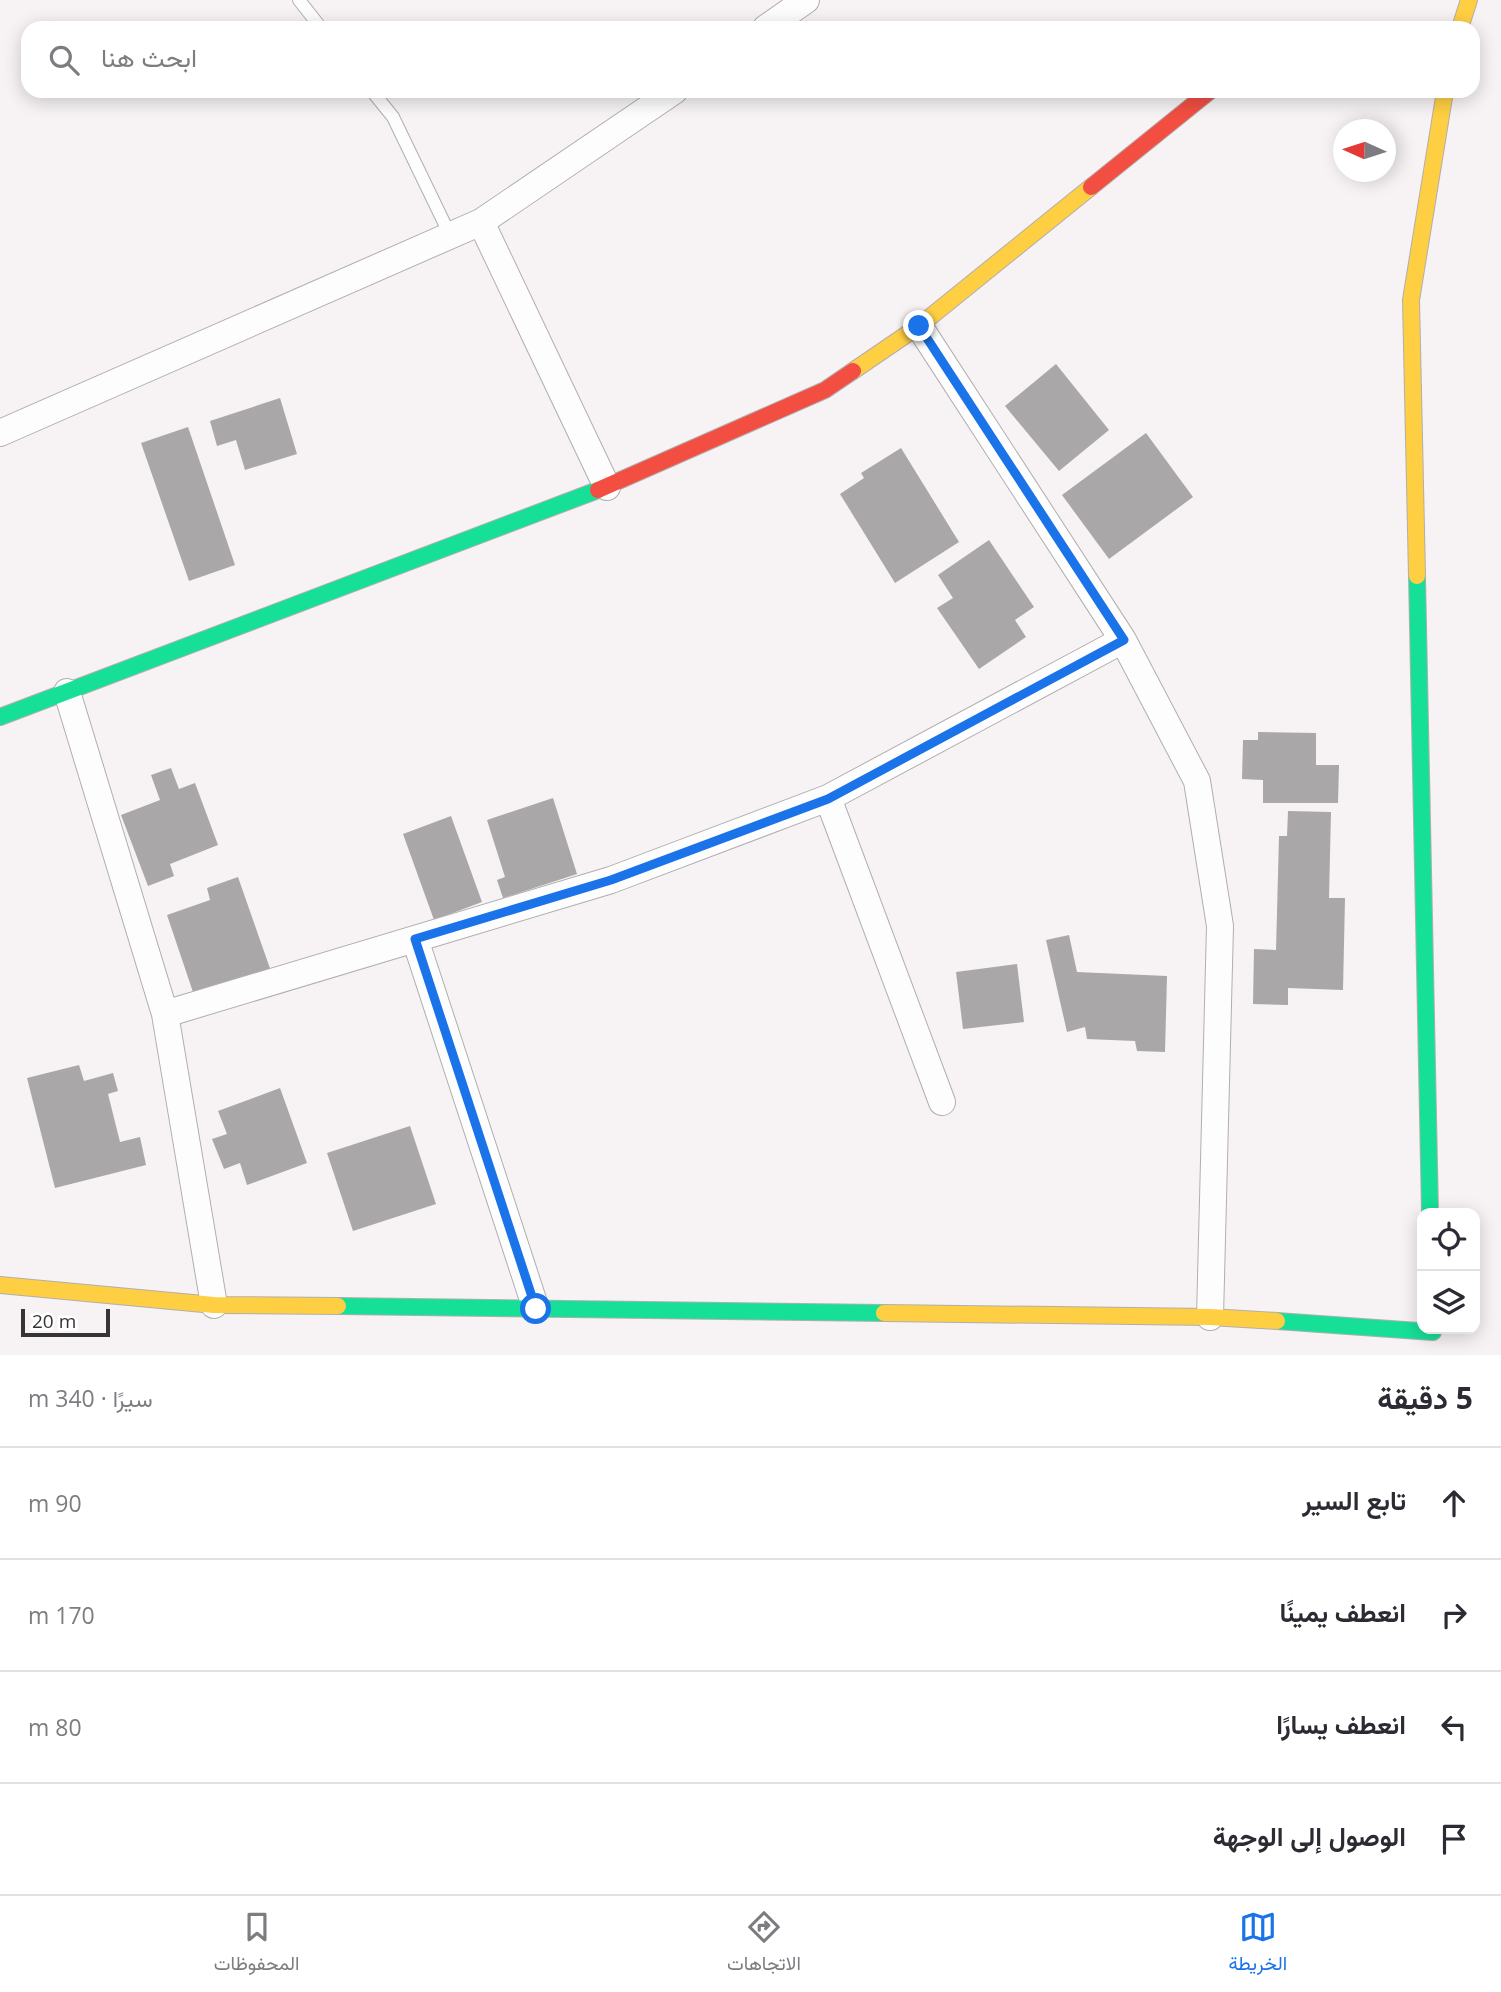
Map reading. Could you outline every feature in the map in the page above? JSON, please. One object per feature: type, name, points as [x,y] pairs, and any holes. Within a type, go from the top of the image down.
[{"type":"street","points":[[776,21],[806,0]]},
{"type":"street","points":[[1462,21],[1469,0]]},
{"type":"street","points":[[0,433],[481,222],[664,98]]},
{"type":"street","points":[[0,717],[607,487],[825,390],[919,326],[1201,98]]},
{"type":"street","points":[[1430,1208],[1411,300],[1444,98]]},
{"type":"street","points":[[481,222],[607,487]]},
{"type":"street","points":[[919,326],[1124,640],[1197,781],[1220,926],[1210,1317]]},
{"type":"street","points":[[165,1014],[611,880],[828,799],[1124,640]]},
{"type":"street","points":[[66,692],[165,1014],[214,1305]]},
{"type":"street","points":[[828,799],[942,1102]]},
{"type":"street","points":[[415,939],[536,1309]]},
{"type":"street","points":[[0,1284],[214,1305],[1210,1317],[1433,1335]]},
{"type":"lane","points":[[299,0],[316,21]]},
{"type":"lane","points":[[378,98],[393,117],[450,235]]},
{"type":"building","points":[[1056,364],[1109,430],[1059,471],[1005,406]]},
{"type":"building","points":[[280,398],[297,454],[245,470],[236,440],[217,446],[210,421]]},
{"type":"building","points":[[188,427],[235,565],[189,581],[141,443]]},
{"type":"building","points":[[1146,433],[1193,497],[1109,559],[1062,495]]},
{"type":"building","points":[[901,448],[959,542],[895,583],[840,494],[864,478],[861,473]]},
{"type":"building","points":[[989,540],[1034,607],[1015,620],[1026,637],[979,669],[937,608],[953,598],[938,575]]},
{"type":"building","points":[[1258,732],[1316,733],[1316,765],[1339,765],[1338,803],[1263,803],[1263,780],[1242,779],[1243,740],[1258,740]]},
{"type":"building","points":[[171,768],[179,789],[195,783],[218,845],[170,864],[174,876],[148,886],[121,815],[160,800],[151,775]]},
{"type":"building","points":[[553,798],[577,874],[503,898],[497,880],[505,877],[487,820]]},
{"type":"building","points":[[1288,811],[1331,812],[1329,898],[1345,898],[1343,990],[1288,988],[1288,1005],[1253,1004],[1254,949],[1276,950],[1279,836],[1287,836]]},
{"type":"building","points":[[451,816],[482,902],[434,920],[403,834]]},
{"type":"building","points":[[238,877],[273,977],[197,1004],[167,915],[210,900],[207,888]]},
{"type":"building","points":[[1069,935],[1077,972],[1167,976],[1165,1052],[1137,1051],[1135,1041],[1087,1039],[1085,1027],[1067,1032],[1046,940]]},
{"type":"building","points":[[1017,964],[1024,1022],[963,1029],[956,972]]},
{"type":"building","points":[[79,1065],[84,1081],[113,1073],[118,1091],[108,1094],[120,1142],[140,1137],[146,1165],[55,1188],[27,1078]]},
{"type":"building","points":[[280,1088],[307,1163],[247,1185],[240,1163],[224,1169],[212,1139],[227,1134],[218,1111]]},
{"type":"building","points":[[410,1126],[436,1204],[353,1231],[327,1153]]},
{"type":"traffic: fast","points":[[0,717],[598,490]]},
{"type":"traffic: fast","points":[[1417,576],[1430,1208]]},
{"type":"traffic: fast","points":[[338,1306],[884,1313]]},
{"type":"traffic: fast","points":[[1277,1321],[1417,1331]]},
{"type":"traffic: slow","points":[[1462,21],[1469,0]]},
{"type":"traffic: slow","points":[[1417,576],[1411,300],[1444,98]]},
{"type":"traffic: slow","points":[[853,371],[919,326],[1091,187]]},
{"type":"traffic: slow","points":[[0,1285],[214,1305],[338,1306]]},
{"type":"traffic: slow","points":[[884,1313],[1210,1317],[1277,1321]]},
{"type":"traffic: jam","points":[[1091,187],[1201,98]]},
{"type":"traffic: jam","points":[[598,490],[825,390],[853,371]]},
{"type":"route","points":[[536,1309],[415,939],[611,880],[828,799],[1124,640],[919,326]]}]
